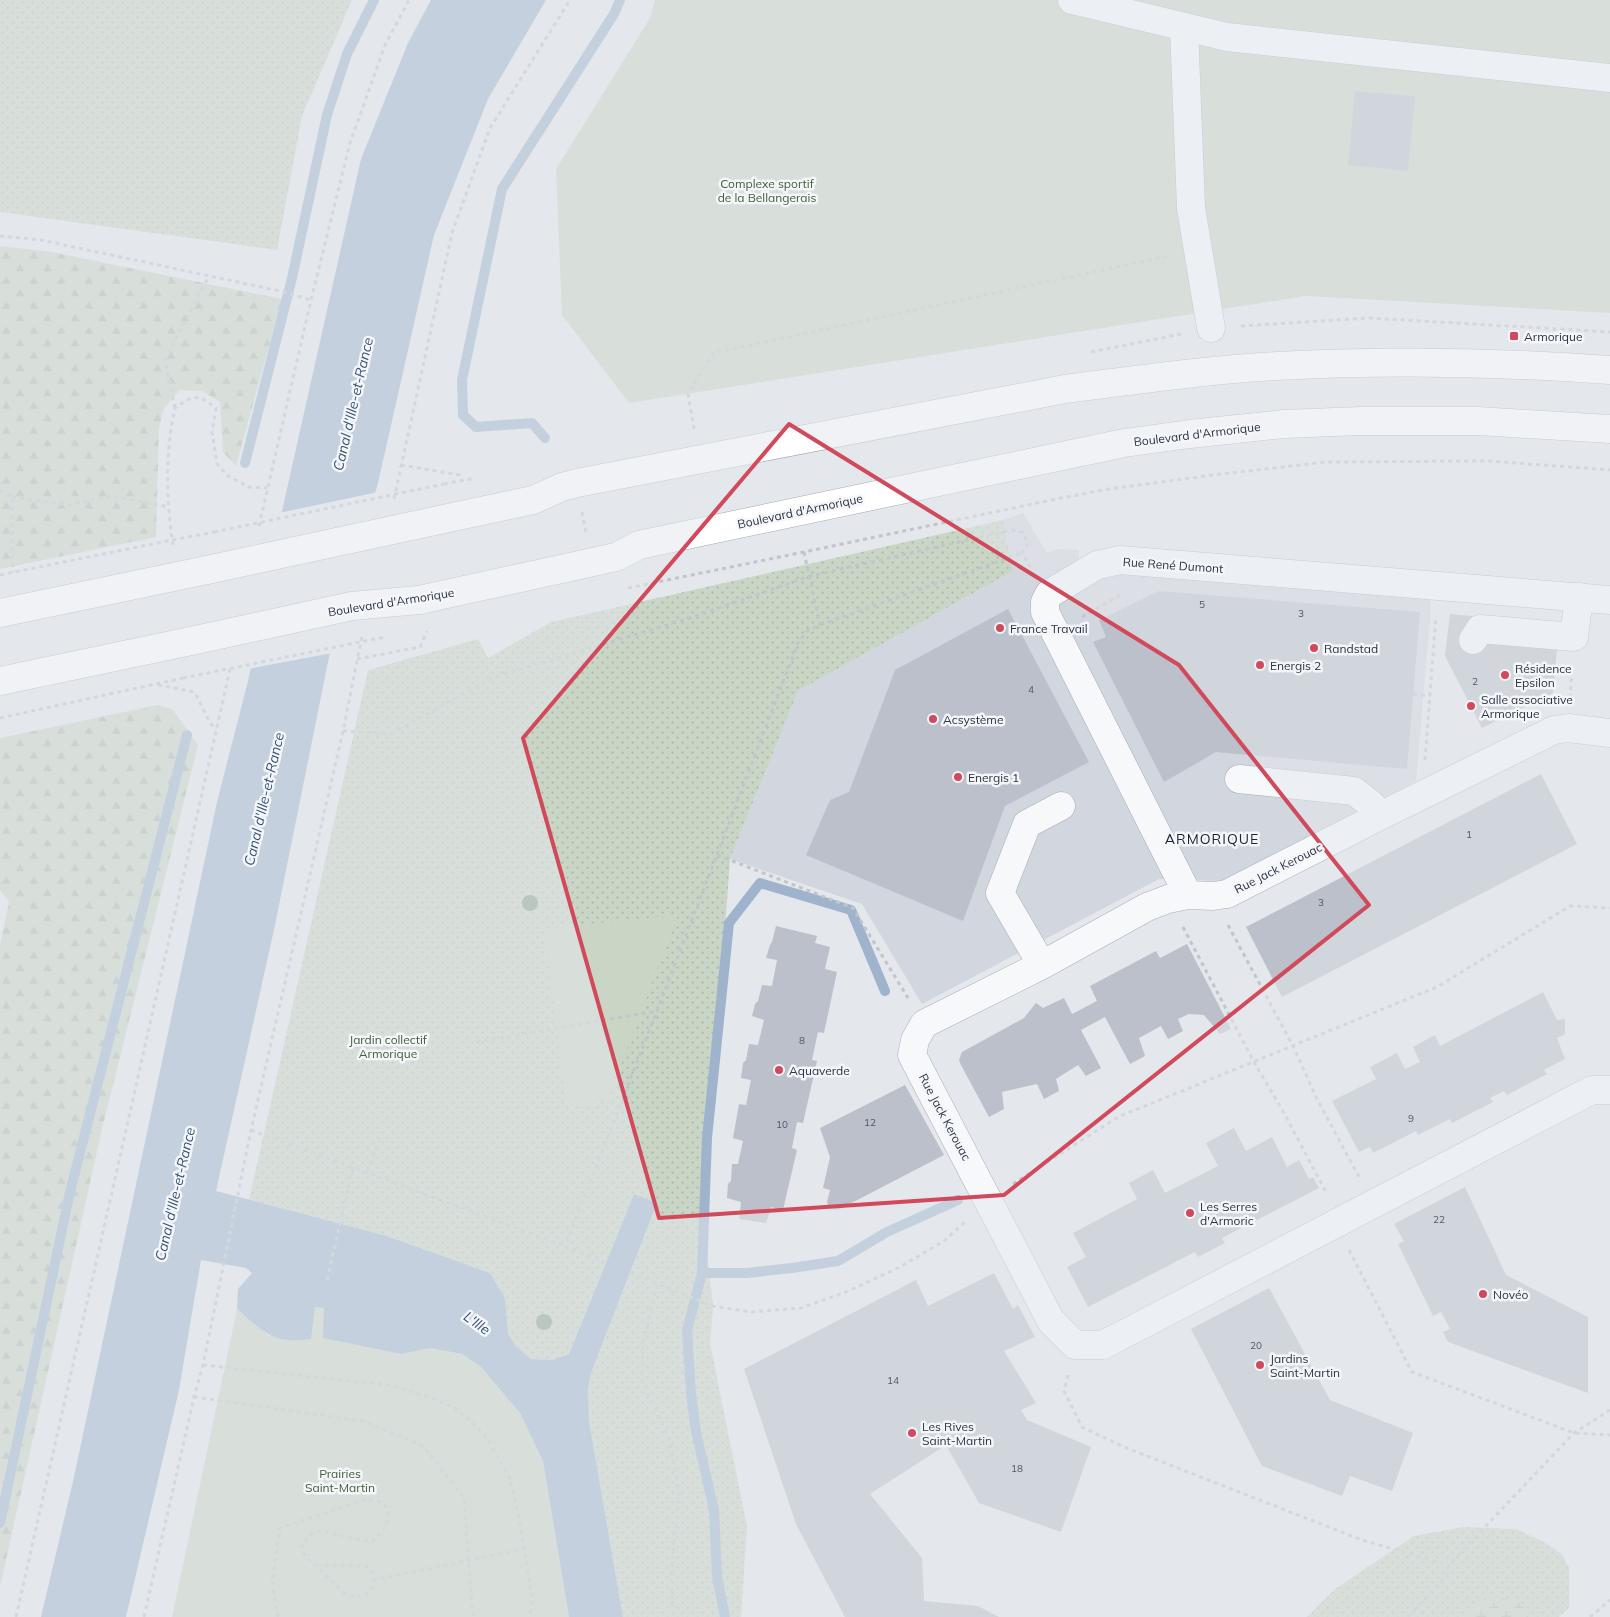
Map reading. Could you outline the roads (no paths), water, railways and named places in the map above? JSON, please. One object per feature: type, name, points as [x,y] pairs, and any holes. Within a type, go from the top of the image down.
[{"type":"main road","points":[[0,613],[533,500],[562,486],[1065,389],[1185,374],[1276,366],[1491,364],[1610,370]]},
{"type":"main road","name":"Boulevard d'Armorique","points":[[0,681],[352,606],[419,600],[616,557],[639,545],[1124,443],[1284,424],[1360,421],[1478,421],[1610,428]]},
{"type":"street","points":[[1072,0],[1227,37],[1610,78]]},
{"type":"street","points":[[1184,27],[1192,208],[1211,328]]},
{"type":"street","name":"Rue René Dumont","points":[[1190,897],[1044,612],[1045,602],[1049,594],[1097,565],[1120,560],[1610,600]]},
{"type":"street","points":[[1473,640],[1480,629],[1574,637],[1579,597]]},
{"type":"street","name":"Rue Jack Kerouac","points":[[1610,733],[1568,728],[1554,730],[1378,816],[1227,894],[1190,897],[1147,907],[1042,965],[924,1024],[914,1040],[912,1054],[1051,1321],[1075,1345],[1102,1345],[1592,1090],[1610,1090]]},
{"type":"street","points":[[1239,780],[1354,791],[1372,805],[1378,816]]},
{"type":"street","points":[[1042,965],[1000,893],[1027,824],[1061,806]]},
{"type":"water","points":[[431,0],[546,0],[488,99],[434,235],[378,483],[331,647],[275,925],[216,1191],[387,1236],[490,1273],[505,1298],[508,1333],[515,1345],[531,1359],[552,1360],[569,1354],[634,1194],[657,1203],[591,1373],[588,1389],[589,1421],[623,1617],[569,1617],[543,1461],[520,1413],[481,1367],[462,1354],[430,1348],[401,1354],[323,1338],[324,1308],[315,1307],[311,1339],[287,1340],[269,1335],[237,1309],[238,1289],[252,1273],[246,1268],[201,1260],[179,1390],[126,1617],[41,1617],[74,1477],[217,802],[248,681],[284,502],[361,159],[408,43]]},
{"type":"waterway","points":[[245,463],[292,278],[327,115],[347,54],[374,0]]},
{"type":"waterway","points":[[545,438],[532,423],[476,427],[463,415],[462,380],[502,189],[614,14],[620,0]]},
{"type":"waterway","points":[[0,1523],[70,1192],[187,735]]},
{"type":"waterway","points":[[885,991],[851,910],[760,883],[729,923],[707,1138],[702,1273],[747,1273],[838,1261],[887,1232],[958,1200]]},
{"type":"waterway","points":[[702,1273],[687,1330],[691,1393],[696,1432],[714,1510],[717,1576],[725,1617]]},
{"type":"place","name":"Armorique","points":[[1514,336]]},
{"type":"place","name":"France Travail","points":[[1000,628]]},
{"type":"place","name":"Randstad","points":[[1314,648]]},
{"type":"place","name":"Energis 2","points":[[1260,665]]},
{"type":"place","name":"Résidence Epsilon","points":[[1505,675]]},
{"type":"place","name":"Salle associative Armorique","points":[[1471,706]]},
{"type":"place","name":"Acsystème","points":[[933,719]]},
{"type":"place","name":"Energis 1","points":[[958,777]]},
{"type":"place","name":"Aquaverde","points":[[779,1070]]},
{"type":"place","name":"Les Serres d'Armoric","points":[[1190,1213]]},
{"type":"place","name":"Novéo","points":[[1483,1294]]},
{"type":"place","name":"Jardins Saint-Martin","points":[[1260,1365]]},
{"type":"place","name":"Les Rives Saint-Martin","points":[[912,1433]]},
{"type":"district","name":"ARMORIQUE","points":[[1212,839]]},
{"type":"park label","name":"Complexe sportif de la Bellangerais","points":[[767,190]]},
{"type":"park label","name":"Jardin collectif Armorique","points":[[388,1046]]},
{"type":"park label","name":"Prairies Saint-Martin","points":[[340,1480]]},
{"type":"water label","name":"Canal d'Ille-et-Rance","points":[[353,404]]},
{"type":"water label","name":"Canal d'Ille-et-Rance","points":[[264,799]]},
{"type":"water label","name":"Canal d'Ille-et-Rance","points":[[175,1194]]},
{"type":"water label","name":"L'Ille","points":[[477,1323]]}]
